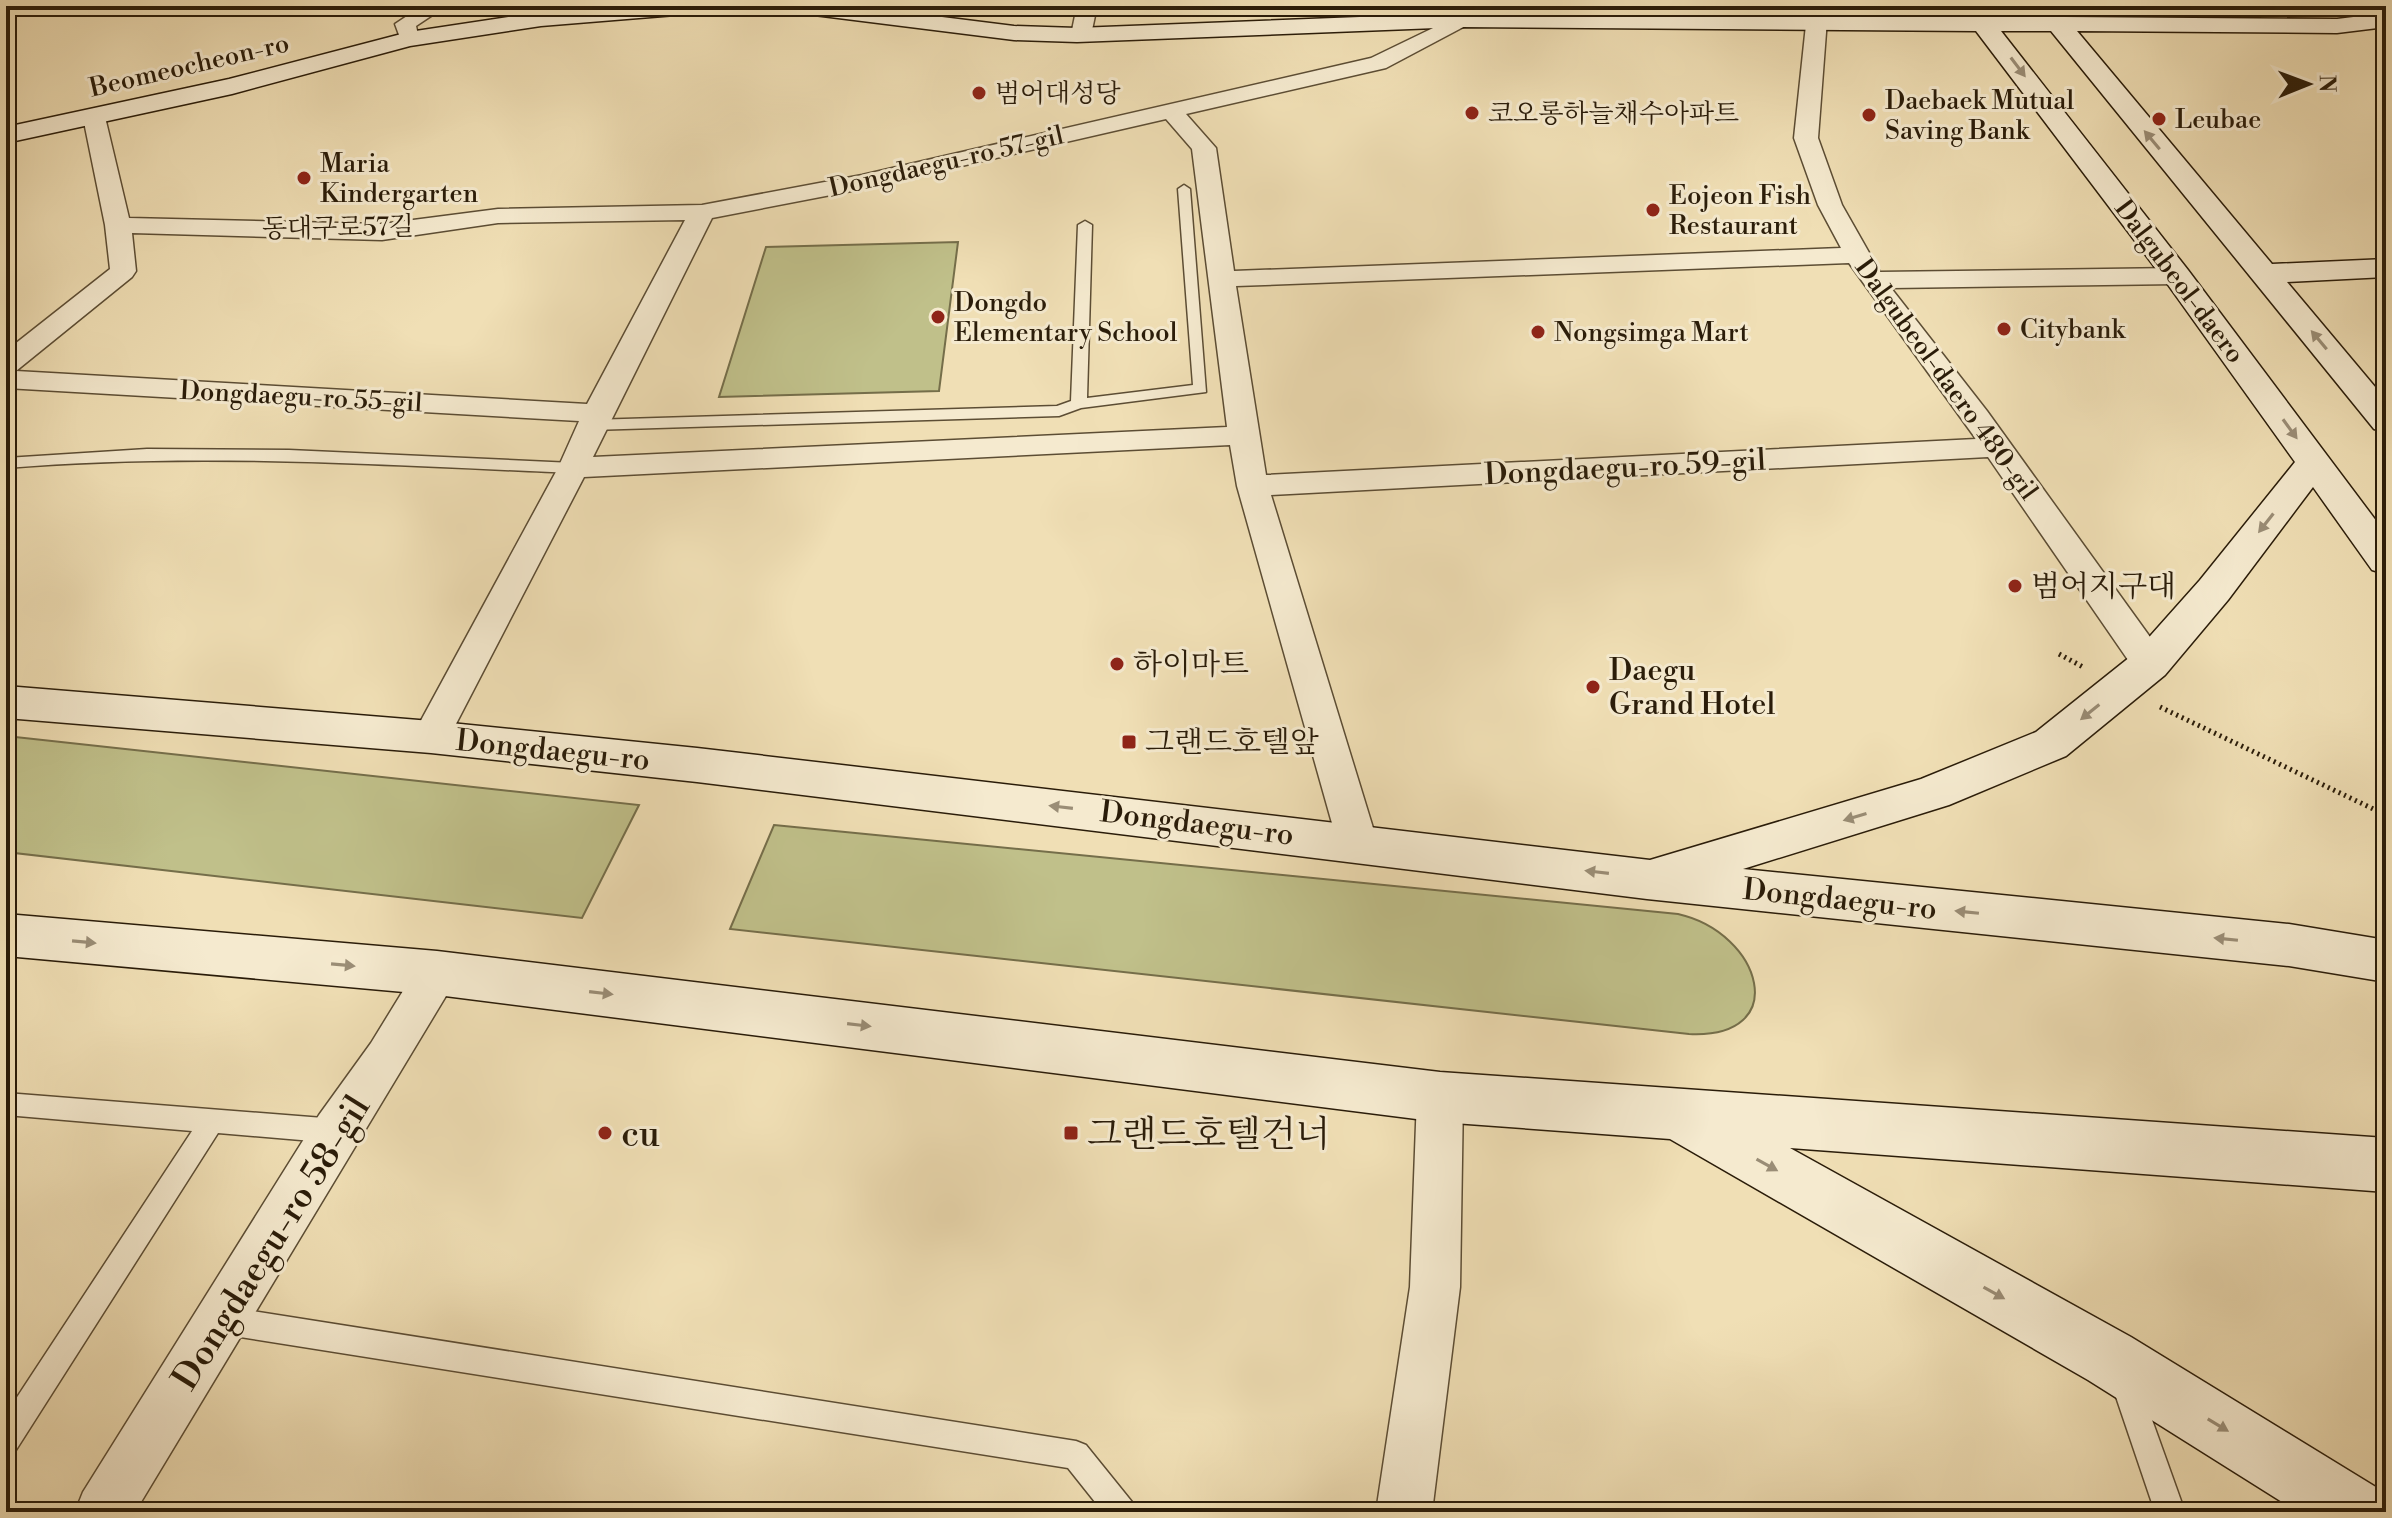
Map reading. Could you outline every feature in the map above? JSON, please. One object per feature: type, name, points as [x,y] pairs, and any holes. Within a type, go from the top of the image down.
[{"type":"main road","name":"Beomeocheon-ro","points":[[6,135],[232,86],[409,39],[541,19],[688,7],[768,6],[1014,33],[1081,35],[1343,22],[1818,14],[2050,15],[2337,26],[2386,20]]},
{"type":"main road","name":"Dalgubeol-daero","points":[[1977,14],[2177,276],[2386,561]]},
{"type":"main road","points":[[2050,15],[2386,422]]},
{"type":"main road","points":[[2262,274],[2386,268]]},
{"type":"main road","points":[[2341,366],[2386,398]]},
{"type":"main road","points":[[1647,879],[1933,793],[2051,744],[2136,675],[2214,590],[2314,461]]},
{"type":"main road","name":"Dongdaegu-ro","points":[[6,702],[431,737],[1357,841],[1647,879],[2289,945],[2386,961]]},
{"type":"main road","points":[[6,935],[437,973],[1440,1097],[2386,1165]]},
{"type":"main road","points":[[2289,945],[2344,965],[2386,992]]},
{"type":"main road","points":[[1675,1113],[2120,1366],[2297,1472],[2356,1512]]},
{"type":"street","points":[[409,39],[405,24],[436,6]]},
{"type":"street","points":[[1081,35],[1087,6]]},
{"type":"street","name":"Dalgubeol-daero 480-gil","points":[[1818,14],[1806,138],[1830,205],[1871,280],[1996,447],[2136,675]]},
{"type":"street","name":"Dongdaegu-ro 57-gil","points":[[702,212],[862,182],[1378,63],[1462,20]]},
{"type":"street","points":[[1170,109],[1204,148],[1212,274],[1253,486],[1357,841]]},
{"type":"street","points":[[6,365],[123,271],[118,225],[94,117]]},
{"type":"street","points":[[431,737],[573,468],[594,419],[702,212]]},
{"type":"street","name":"동대구로57길","points":[[118,225],[382,232],[498,216],[702,212]]},
{"type":"street","points":[[1212,274],[1857,255]]},
{"type":"street","points":[[1871,280],[2177,276]]},
{"type":"street","name":"Dongdaegu-ro 55-gil","points":[[6,379],[594,419]]},
{"type":"street","points":[[573,468],[1243,435]]},
{"type":"street","name":"Dongdaegu-ro 59-gil","points":[[1253,486],[1996,447]]},
{"type":"street","name":"Dongdaegu-ro 58-gil","points":[[103,1512],[336,1131],[387,1058],[437,973]]},
{"type":"street","points":[[1404,1512],[1435,1287],[1440,1097]]},
{"type":"lane","points":[[594,419],[1059,411],[1079,404],[1201,389],[1212,274],[1184,189]]},
{"type":"lane","points":[[1079,404],[1085,225]]},
{"type":"lane","name":"Dongdaegu-ro 55-gil","points":[[6,463],[88,454],[165,452],[573,468]]},
{"type":"lane","points":[[6,1104],[336,1131]]},
{"type":"lane","points":[[6,1440],[212,1121]]},
{"type":"lane","points":[[221,1320],[1076,1455],[1122,1512]]},
{"type":"lane","points":[[2120,1366],[2166,1508]]},
{"type":"path","points":[[2059,654],[2136,675],[2386,815]]},
{"type":"green space","points":[[958,242],[939,391],[719,397],[766,247]]},
{"type":"green space","points":[[6,736],[639,805],[582,918],[6,852]]},
{"type":"green space","points":[[774,825],[1678,914],[1707,925],[1730,941],[1746,962],[1754,983],[1753,1003],[1743,1020],[1722,1031],[1689,1034],[730,929]]},
{"type":"place","name":"범어대성당","points":[[979,93]]},
{"type":"place","name":"코오롱하늘채수아파트","points":[[1472,113]]},
{"type":"place","name":"Daebaek Mutual Saving Bank","points":[[1869,115]]},
{"type":"place","name":"Leubae","points":[[2159,119]]},
{"type":"place","name":"Maria Kindergarten","points":[[304,178]]},
{"type":"place","name":"Eojeon Fish Restaurant","points":[[1653,210]]},
{"type":"place","name":"Dongdo Elementary School","points":[[938,317]]},
{"type":"place","name":"Citybank","points":[[2004,329]]},
{"type":"place","name":"Nongsimga Mart","points":[[1538,332]]},
{"type":"place","name":"범어지구대","points":[[2015,586]]},
{"type":"place","name":"하이마트","points":[[1117,664]]},
{"type":"place","name":"Daegu Grand Hotel","points":[[1593,687]]},
{"type":"place","name":"그랜드호텔앞","points":[[1129,742]]},
{"type":"place","name":"cu","points":[[605,1133]]},
{"type":"place","name":"그랜드호텔건너","points":[[1071,1133]]}]
